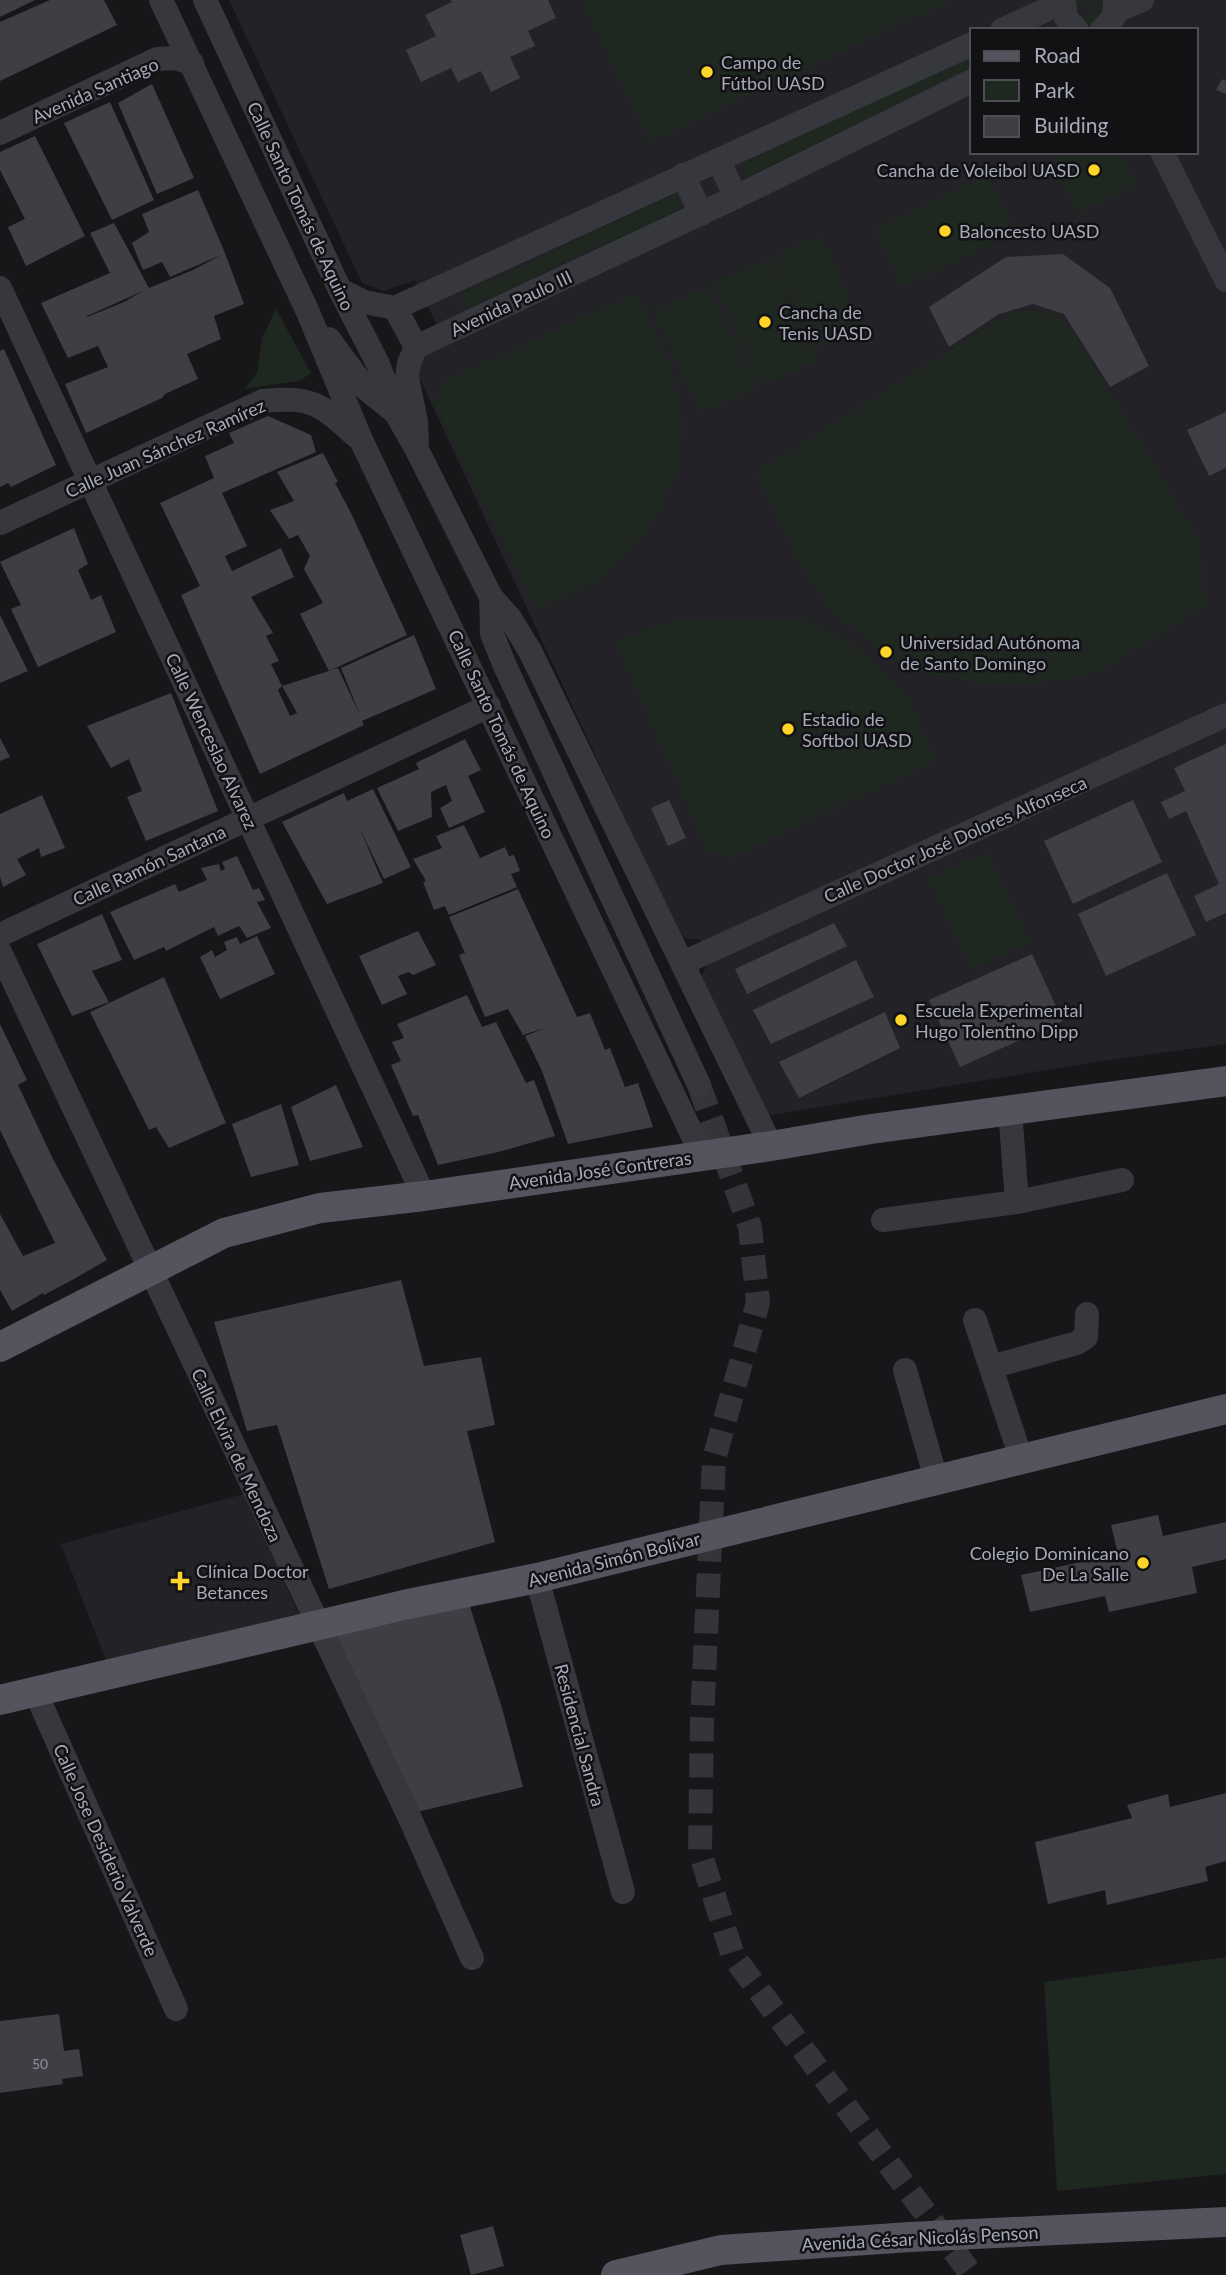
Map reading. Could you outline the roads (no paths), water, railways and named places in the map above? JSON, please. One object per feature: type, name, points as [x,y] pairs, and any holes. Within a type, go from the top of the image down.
[{"type":"main road","name":"Avenida José Contreras","points":[[0,1347],[224,1233],[320,1208],[424,1196],[1226,1081]]},
{"type":"main road","name":"Avenida Simón Bolívar","points":[[0,1700],[317,1625],[537,1578],[1226,1409]]},
{"type":"main road","name":"Avenida César Nicolás Penson","points":[[616,2275],[720,2250],[910,2237],[1226,2222]]},
{"type":"street","name":"Calle Santo Tomás de Aquino","points":[[161,0],[307,310],[362,442],[702,1155]]},
{"type":"street","name":"Calle Santo Tomás de Aquino","points":[[205,0],[340,290],[378,364],[396,413],[491,597],[510,618],[530,651],[771,1146]]},
{"type":"street","points":[[1111,14],[1142,0]]},
{"type":"street","points":[[1006,28],[1064,1],[1066,18],[1075,28]]},
{"type":"street","points":[[340,290],[364,302],[395,308],[970,45]]},
{"type":"street","name":"Avenida Santiago","points":[[0,132],[157,59],[174,58],[192,63]]},
{"type":"street","name":"Avenida Paulo III","points":[[416,347],[701,214],[970,82]]},
{"type":"street","points":[[1162,154],[1226,280]]},
{"type":"street","points":[[718,159],[736,197]]},
{"type":"street","points":[[683,176],[701,214]]},
{"type":"street","name":"Calle Wenceslao Alvarez","points":[[0,288],[424,1196]]},
{"type":"street","points":[[395,308],[416,347],[408,363],[407,379],[416,421],[417,450]]},
{"type":"street","name":"Calle Santo Tomás de Aquino","points":[[307,310],[365,388],[396,413]]},
{"type":"street","name":"Calle Juan Sánchez Ramírez","points":[[0,523],[262,401],[290,398],[313,402],[332,414],[362,442]]},
{"type":"street","points":[[491,597],[492,634],[505,666],[699,1085]]},
{"type":"street","name":"Calle Ramón Santana","points":[[0,935],[489,706]]},
{"type":"street","name":"Calle Doctor José Dolores Alfonseca","points":[[683,963],[1226,715]]},
{"type":"street","name":"Calle Elvira de Mendoza","points":[[0,952],[408,1814],[472,1958]]},
{"type":"street","points":[[1010,1110],[1017,1202]]},
{"type":"street","points":[[883,1220],[1017,1202],[1122,1180]]},
{"type":"street","points":[[991,1367],[1077,1343],[1086,1337],[1087,1314]]},
{"type":"street","points":[[975,1320],[1021,1458]]},
{"type":"street","points":[[905,1370],[936,1479]]},
{"type":"street","name":"Residencial Sandra","points":[[537,1578],[623,1892]]},
{"type":"street","name":"Calle Jose Desiderio Valverde","points":[[35,1691],[176,2009]]},
{"type":"tunnel","points":[[699,1085],[750,1227],[758,1302],[714,1459],[702,1721],[700,1852],[733,1956],[972,2275]]},
{"type":"place","name":"Campo de Fútbol UASD","points":[[707,72]]},
{"type":"place","name":"Cancha de Voleibol UASD","points":[[1094,170]]},
{"type":"place","name":"Baloncesto UASD","points":[[945,231]]},
{"type":"place","name":"Cancha de Tenis UASD","points":[[765,322]]},
{"type":"place","name":"Universidad Autónoma de Santo Domingo","points":[[886,652]]},
{"type":"place","name":"Estadio de Softbol UASD","points":[[788,729]]},
{"type":"place","name":"Escuela Experimental Hugo Tolentino Dipp","points":[[901,1020]]},
{"type":"place","name":"Colegio Dominicano De La Salle","points":[[1143,1563]]},
{"type":"place","name":"Clínica Doctor Betances","points":[[180,1581]]}]
